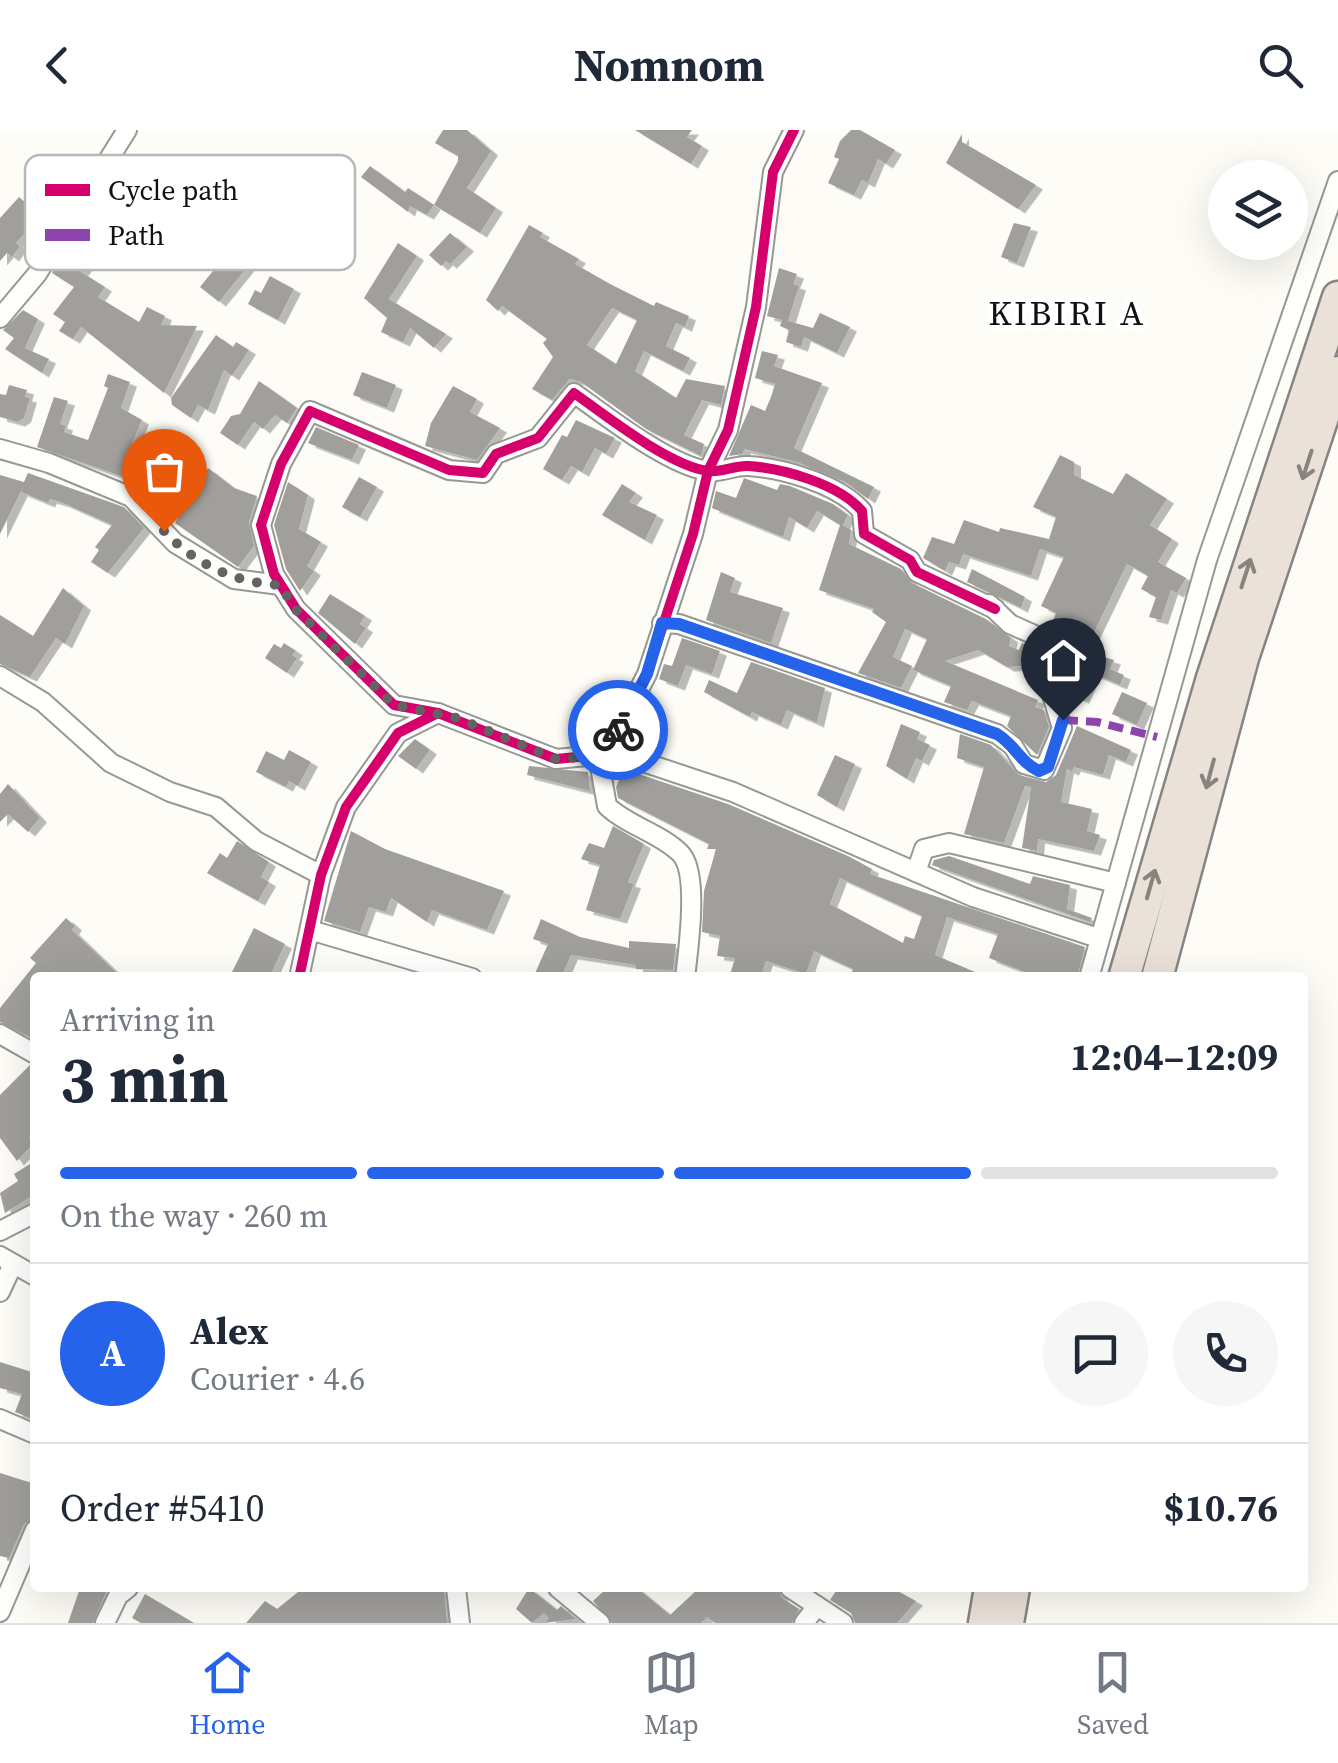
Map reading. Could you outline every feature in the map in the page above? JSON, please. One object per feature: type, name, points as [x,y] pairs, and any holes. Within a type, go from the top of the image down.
[{"type":"highway","points":[[1126,972],[1200,719],[1338,298]]},
{"type":"highway","points":[[1159,972],[1243,658],[1338,372]]},
{"type":"highway","points":[[984,1623],[989,1592]]},
{"type":"highway","points":[[1008,1623],[1013,1592]]},
{"type":"street","points":[[112,155],[127,130]]},
{"type":"street","points":[[685,972],[690,933],[688,865],[674,848],[607,806],[601,752],[647,674],[693,534],[708,472],[728,430],[756,307],[768,194],[781,153],[794,130]]},
{"type":"street","points":[[1090,972],[1214,542],[1338,181]]},
{"type":"street","points":[[0,318],[40,270]]},
{"type":"street","points":[[662,623],[679,624],[981,728],[1004,739],[1024,764],[1044,770],[1062,728],[1052,695],[1068,650],[1010,624],[995,610],[917,572],[910,560],[864,534],[862,510],[846,497],[805,479],[746,466],[708,472],[639,440],[574,394],[538,438],[496,454],[483,474],[449,470],[310,411],[282,464],[262,525],[280,585],[296,610],[394,705],[438,713],[556,759],[601,752],[733,792],[973,898],[1098,938]]},
{"type":"street","points":[[0,448],[130,497],[175,543],[234,579],[280,585]]},
{"type":"street","points":[[976,586],[984,589],[995,610]]},
{"type":"street","points":[[0,676],[43,702],[111,763],[170,792],[216,807],[256,841],[321,875]]},
{"type":"street","points":[[394,705],[398,733]]},
{"type":"street","points":[[1165,710],[1200,719]]},
{"type":"street","points":[[300,972],[321,875],[346,807],[398,733],[438,713]]},
{"type":"street","points":[[916,872],[924,849],[949,842],[1116,883]]},
{"type":"street","points":[[310,930],[452,972]]},
{"type":"street","points":[[0,1034],[30,1051]]},
{"type":"street","points":[[0,1231],[30,1216]]},
{"type":"street","points":[[0,1292],[4,1259],[30,1273]]},
{"type":"street","points":[[0,1419],[30,1432]]},
{"type":"street","points":[[0,1612],[30,1542]]},
{"type":"street","points":[[105,1623],[123,1592]]},
{"type":"street","points":[[456,1592],[460,1623]]},
{"type":"street","points":[[563,1592],[600,1623]]},
{"type":"street","points":[[796,1592],[843,1623]]},
{"type":"street","points":[[804,1623],[817,1606]]},
{"type":"building","points":[[443,130],[467,130],[491,151],[467,188],[496,208],[480,233],[434,205],[458,161],[458,156],[435,143]]},
{"type":"building","points":[[635,130],[692,130],[687,137],[702,146],[691,164]]},
{"type":"building","points":[[851,130],[860,130],[895,150],[886,164],[878,159],[868,183],[862,180],[854,195],[828,183],[839,159],[834,157],[840,141]]},
{"type":"building","points":[[962,134],[962,142],[1036,185],[1018,209],[946,163]]},
{"type":"building","points":[[370,166],[405,192],[408,188],[434,205],[427,215],[410,206],[408,212],[361,177]]},
{"type":"building","points":[[19,197],[25,202],[25,233],[16,243],[20,246],[12,257],[7,253],[0,261],[0,218]]},
{"type":"building","points":[[1014,223],[1031,227],[1017,263],[1001,257]]},
{"type":"building","points":[[529,225],[543,233],[540,237],[579,259],[575,264],[610,284],[654,306],[656,302],[689,316],[685,327],[676,323],[666,346],[690,358],[683,371],[644,351],[635,371],[676,398],[686,379],[725,386],[721,405],[702,400],[684,435],[704,444],[701,456],[646,429],[581,382],[570,379],[552,400],[532,389],[553,357],[543,343],[547,339],[502,306],[498,311],[486,300]],"holes":[[[612,308],[637,320],[616,364],[587,345]]]},
{"type":"building","points":[[450,233],[467,247],[450,264],[446,261],[441,266],[429,255]]},
{"type":"building","points":[[398,243],[417,256],[389,299],[446,334],[434,348],[410,328],[403,342],[381,332],[387,318],[364,298]]},
{"type":"building","points":[[779,268],[797,274],[793,284],[799,286],[788,321],[813,328],[820,313],[850,327],[837,353],[804,337],[801,347],[786,342],[789,330],[780,326],[782,320],[767,316]]},
{"type":"building","points":[[83,270],[105,287],[98,297],[139,322],[147,307],[165,316],[161,325],[197,326],[164,393],[81,327],[73,339],[59,331],[65,322],[53,314],[74,287],[52,273]]},
{"type":"building","points":[[214,270],[245,270],[219,302],[200,287]]},
{"type":"building","points":[[270,276],[294,289],[278,320],[248,304],[255,290],[261,293]]},
{"type":"building","points":[[23,310],[38,319],[25,348],[49,359],[42,373],[5,349],[14,338],[3,330]]},
{"type":"building","points":[[216,335],[233,347],[236,342],[249,350],[232,376],[224,370],[208,410],[198,405],[191,418],[172,405],[171,398]]},
{"type":"building","points":[[762,351],[778,355],[774,366],[822,383],[794,448],[874,487],[868,499],[845,482],[797,462],[744,449],[743,454],[729,456],[751,405],[765,411],[771,397],[775,384],[755,378]]},
{"type":"building","points":[[362,372],[396,385],[387,408],[353,395]]},
{"type":"building","points":[[108,374],[130,382],[121,408],[142,420],[130,448],[150,456],[138,482],[37,447],[54,397],[68,401],[60,424],[66,426],[64,432],[88,440],[108,388],[104,386]]},
{"type":"building","points":[[259,381],[297,408],[287,423],[275,415],[263,429],[254,422],[238,445],[220,433],[231,416],[240,414]]},
{"type":"building","points":[[9,385],[27,390],[25,397],[30,398],[24,418],[18,422],[0,417],[0,394],[6,395]]},
{"type":"building","points":[[453,386],[477,399],[470,412],[500,428],[477,460],[425,446],[431,423]]},
{"type":"building","points":[[576,420],[615,438],[606,454],[595,448],[582,472],[571,466],[562,480],[543,469],[562,435],[567,437]]},
{"type":"building","points":[[316,427],[359,445],[352,460],[308,443]]},
{"type":"building","points":[[1060,455],[1074,462],[1074,475],[1113,494],[1126,473],[1167,499],[1150,525],[1172,539],[1158,562],[1186,578],[1177,593],[1171,590],[1161,620],[1149,617],[1156,597],[1141,589],[1148,576],[1127,564],[1085,651],[1114,660],[1110,669],[1124,675],[1120,685],[1094,674],[1082,699],[1066,692],[1080,654],[1078,643],[1050,628],[1056,613],[1041,606],[1064,557],[1040,549],[1031,576],[963,554],[959,565],[949,562],[945,571],[923,558],[932,537],[954,544],[964,520],[999,532],[1000,528],[1049,539],[1056,517],[1033,507]]},
{"type":"building","points":[[208,468],[234,488],[257,496],[249,522],[254,546],[238,567],[175,523]]},
{"type":"building","points":[[28,473],[124,507],[144,528],[108,573],[91,562],[99,550],[95,547],[112,525],[63,503],[50,499],[48,503],[21,492],[24,485],[0,534],[0,475],[24,482]]},
{"type":"building","points":[[359,477],[377,487],[360,517],[342,507]]},
{"type":"building","points":[[744,478],[777,490],[780,484],[790,486],[833,504],[848,515],[843,525],[851,530],[849,544],[901,569],[912,583],[986,619],[1011,638],[1009,646],[1019,650],[1022,643],[1038,650],[1032,665],[1024,661],[1021,666],[1007,667],[978,650],[945,661],[1038,700],[1035,707],[1044,710],[1049,727],[1037,755],[1007,726],[1011,716],[972,701],[967,710],[944,702],[951,686],[913,670],[927,639],[905,629],[893,657],[912,666],[901,688],[858,673],[886,622],[872,612],[874,609],[819,590],[840,525],[817,511],[807,528],[789,517],[783,537],[712,508],[716,491],[736,498]]},
{"type":"building","points":[[288,482],[308,495],[299,529],[321,542],[307,566],[314,571],[300,591],[286,569],[274,525]]},
{"type":"building","points":[[622,484],[636,493],[629,502],[657,515],[645,540],[602,515]]},
{"type":"building","points":[[972,569],[1025,597],[1021,608],[967,582]]},
{"type":"building","points":[[721,572],[735,578],[730,592],[783,608],[771,643],[706,620]]},
{"type":"building","points":[[63,588],[84,606],[65,644],[56,638],[30,677],[0,664],[0,615],[33,636]]},
{"type":"building","points":[[330,594],[365,616],[360,624],[366,628],[355,644],[318,613]]},
{"type":"building","points":[[682,638],[720,651],[712,674],[686,665],[678,686],[659,679],[664,664],[672,666]]},
{"type":"building","points":[[284,643],[296,651],[292,655],[297,658],[287,673],[265,658],[274,644],[281,648]]},
{"type":"building","points":[[751,662],[825,688],[817,723],[787,710],[781,725],[752,712],[750,717],[704,692],[709,680],[737,693]]},
{"type":"building","points":[[1122,692],[1147,703],[1137,725],[1112,714]]},
{"type":"building","points":[[901,724],[920,732],[917,739],[930,745],[922,761],[916,758],[907,779],[886,766]]},
{"type":"building","points":[[1077,726],[1131,750],[1126,762],[1109,755],[1103,775],[1074,767],[1072,771],[1067,769],[1061,802],[1092,809],[1087,831],[1100,835],[1094,851],[1038,839],[1037,851],[1022,848],[1031,787],[1025,786],[1004,843],[964,834],[984,767],[957,758],[960,734],[991,745],[1019,775],[1046,782],[1056,775]]},
{"type":"building","points":[[415,739],[430,750],[416,769],[398,756]]},
{"type":"building","points":[[289,750],[311,762],[298,786],[289,781],[286,787],[256,772],[266,751],[284,760]]},
{"type":"building","points":[[835,755],[855,764],[837,807],[817,795]]},
{"type":"building","points":[[529,766],[588,772],[590,791],[527,775]]},
{"type":"building","points":[[624,769],[728,804],[848,856],[872,869],[870,874],[1085,947],[1079,972],[1025,972],[989,958],[998,934],[947,917],[935,955],[975,972],[852,972],[853,969],[814,951],[807,972],[766,961],[762,972],[731,972],[735,958],[717,956],[720,936],[702,932],[704,891],[716,849],[707,849],[709,844],[618,798],[616,787]],"holes":[[[840,878],[922,916],[914,939],[905,936],[903,943],[830,904]]]},
{"type":"building","points":[[8,784],[40,818],[28,832],[8,814],[0,822],[0,794]]},
{"type":"building","points":[[613,826],[644,844],[628,882],[634,884],[620,919],[586,910],[600,865],[581,859],[589,843],[604,848]]},
{"type":"building","points":[[351,831],[385,849],[504,891],[487,930],[432,910],[427,922],[391,898],[386,912],[369,907],[360,932],[324,921]]},
{"type":"building","points":[[237,841],[269,862],[261,877],[269,882],[258,901],[207,873],[220,853],[227,858]]},
{"type":"building","points":[[949,856],[1030,884],[1033,876],[1070,885],[1067,909],[1092,918],[1090,922],[932,865],[934,860]]},
{"type":"building","points":[[66,918],[75,926],[72,930],[116,972],[30,972],[30,1037],[0,1022],[0,1008],[36,963],[30,958]]},
{"type":"building","points":[[541,919],[580,937],[629,948],[629,941],[676,944],[673,970],[636,969],[636,965],[571,955],[564,972],[536,972],[548,944],[533,939]]},
{"type":"building","points":[[254,928],[285,944],[272,972],[232,972]]},
{"type":"building","points":[[30,1065],[30,1147],[17,1161],[0,1138],[0,1095]]},
{"type":"building","points":[[30,1164],[30,1197],[5,1213],[0,1193],[18,1181],[14,1174]]},
{"type":"building","points":[[0,1362],[30,1371],[30,1418],[15,1412],[22,1394],[0,1388]]},
{"type":"building","points":[[0,1473],[30,1482],[30,1521],[24,1524],[9,1558],[0,1556]]},
{"type":"building","points":[[79,1592],[106,1592],[93,1623],[68,1623]]},
{"type":"building","points":[[298,1592],[444,1592],[447,1623],[246,1623],[265,1601],[277,1609]]},
{"type":"building","points":[[527,1592],[534,1592],[576,1619],[544,1623],[549,1618],[544,1613],[532,1623],[516,1609]]},
{"type":"building","points":[[603,1592],[642,1592],[670,1615],[695,1592],[780,1592],[799,1609],[792,1623],[715,1623],[707,1617],[701,1623],[612,1623],[593,1601]]},
{"type":"building","points":[[835,1592],[899,1592],[916,1601],[897,1623],[855,1623],[851,1613],[830,1600]]},
{"type":"building","points":[[145,1594],[194,1623],[141,1623],[132,1618]]},
{"type":"marked path","points":[[1063,720],[1097,722],[1157,737]]},
{"type":"cycle path","points":[[300,972],[321,875],[346,807],[398,733],[438,713],[556,759],[598,755],[613,740],[647,674],[693,534],[708,471],[728,430],[756,307],[773,172],[794,130]]},
{"type":"cycle path","points":[[438,713],[394,705],[296,609],[274,574],[261,525],[281,464],[310,411],[449,470],[483,473],[496,454],[538,438],[574,393],[639,439],[694,467],[714,471],[762,467],[825,485],[862,511],[864,534],[910,560],[917,572],[995,609]]},
{"type":"way so far","points":[[164,531],[188,553],[234,579],[280,585],[296,610],[394,705],[457,718],[556,759],[598,756],[618,730]]},
{"type":"district","name":"KIBIRI A","points":[[1067,313]]},
{"type":"route","points":[[618,730],[647,674],[662,623],[679,624],[894,702],[997,734],[1014,746],[1024,764],[1039,771],[1048,767],[1063,720]]}]
